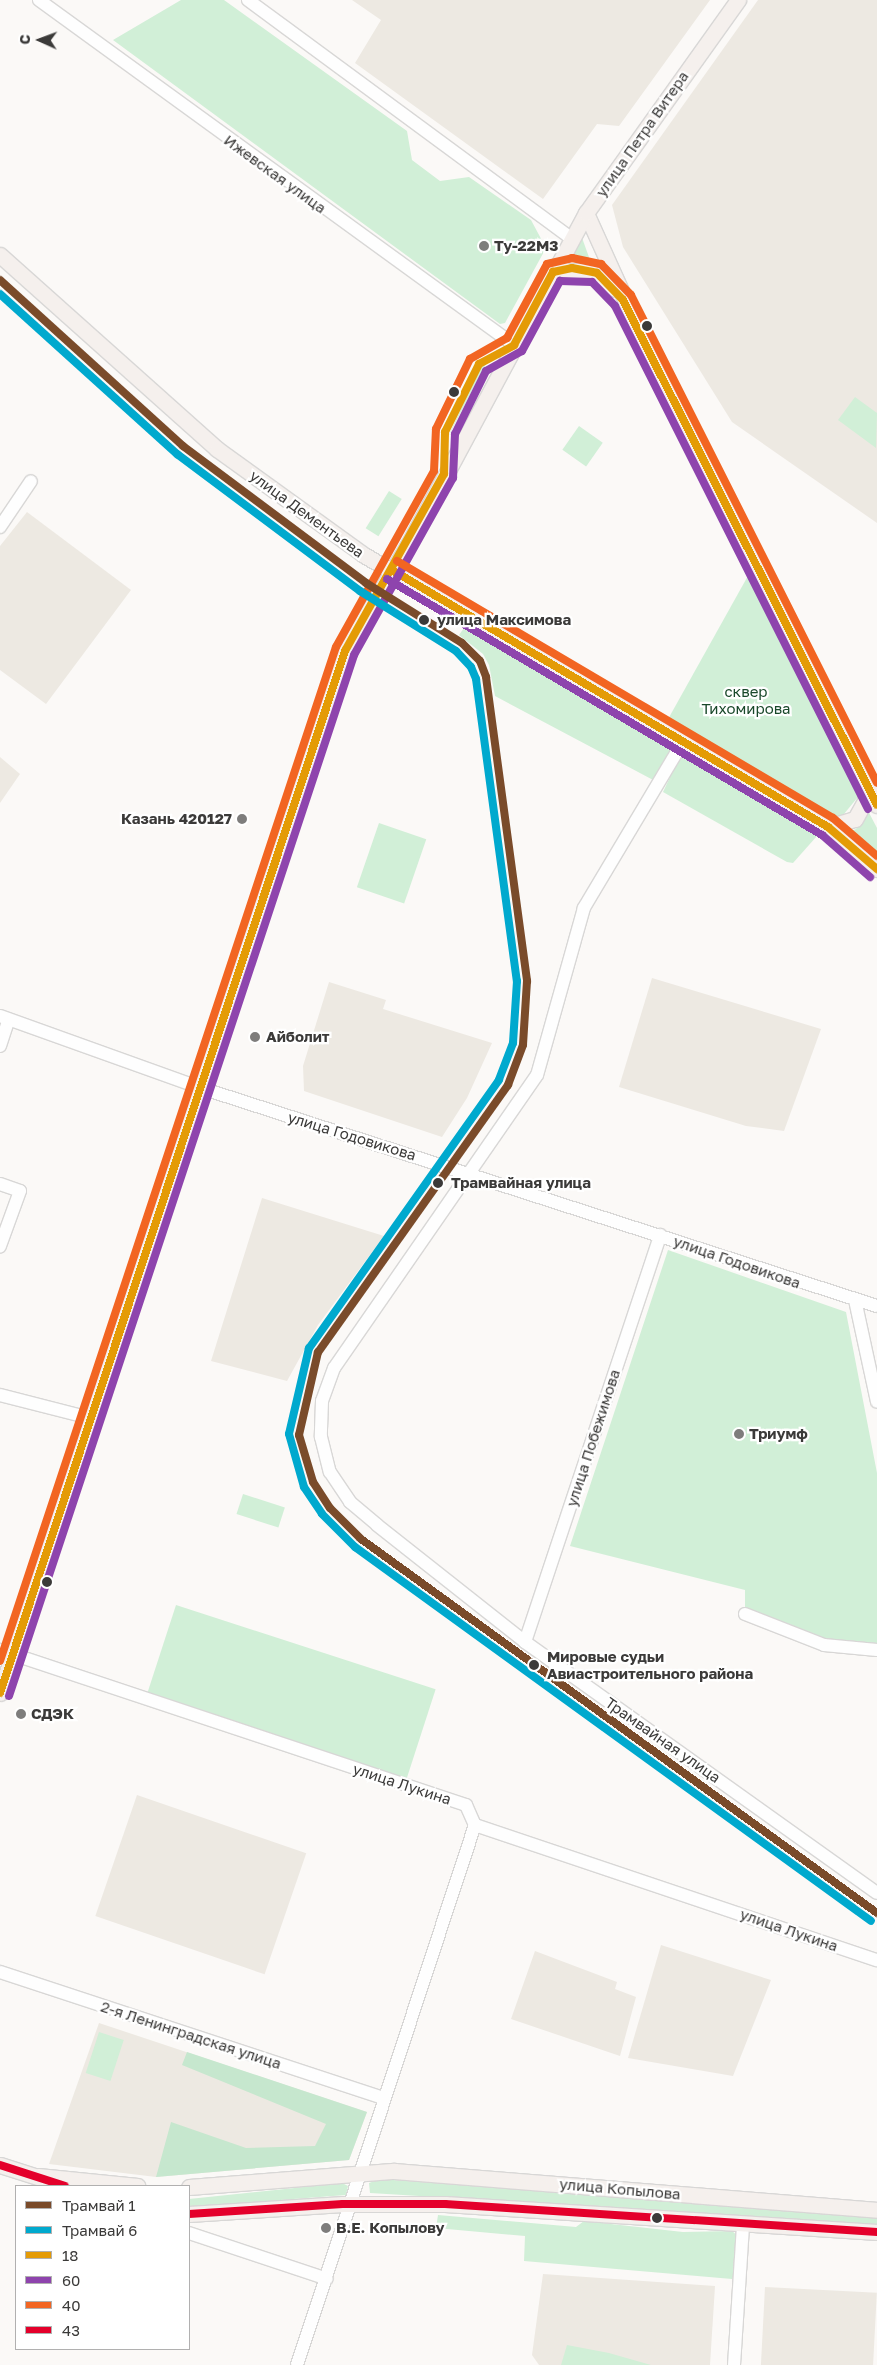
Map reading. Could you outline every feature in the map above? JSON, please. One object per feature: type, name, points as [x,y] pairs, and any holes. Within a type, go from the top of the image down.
[{"type":"main road","name":"улица Петра Витера","points":[[553,272],[586,213],[738,0]]},
{"type":"main road","points":[[586,213],[624,300],[877,806]]},
{"type":"main road","name":"улица Дементьева","points":[[0,255],[217,449],[392,570],[684,740],[828,827],[877,869]]},
{"type":"main road","points":[[0,1693],[7,1652],[90,1418],[198,1088],[345,651],[392,570],[553,272],[572,268],[597,273],[624,300]]},
{"type":"main road","points":[[828,827],[846,825],[862,810],[865,781]]},
{"type":"main road","points":[[0,2165],[61,2185]]},
{"type":"main road","name":"улица Копылова","points":[[190,2187],[363,2171],[464,2174],[877,2210]]},
{"type":"main road","points":[[38,2176],[128,2185]]},
{"type":"main road","name":"улица Копылова","points":[[190,2214],[352,2204],[445,2204],[877,2232]]},
{"type":"street","name":"Ижевская улица","points":[[39,0],[514,345]]},
{"type":"street","points":[[248,0],[572,239]]},
{"type":"street","points":[[0,526],[32,481]]},
{"type":"street","name":"Трамвайная улица","points":[[684,740],[584,908],[537,1075],[471,1174],[388,1286],[334,1368],[322,1401],[321,1437],[330,1472],[350,1502],[525,1642],[877,1893]]},
{"type":"street","points":[[0,1046],[5,1018]]},
{"type":"street","name":"улица Годовикова","points":[[5,1018],[198,1088],[471,1174],[877,1306]]},
{"type":"street","points":[[0,1184],[20,1191],[0,1246]]},
{"type":"street","name":"улица Побежимова","points":[[525,1642],[660,1235]]},
{"type":"street","points":[[855,1300],[877,1402]]},
{"type":"street","points":[[0,1395],[90,1418]]},
{"type":"street","points":[[745,1614],[824,1645],[877,1650]]},
{"type":"street","name":"улица Лукина","points":[[7,1652],[466,1805],[475,1825],[877,1960]]},
{"type":"street","points":[[297,2365],[363,2171],[383,2098],[475,1825]]},
{"type":"street","name":"2-я Ленинградская улица","points":[[0,1972],[383,2098]]},
{"type":"street","points":[[734,2365],[743,2224]]},
{"type":"street","points":[[190,2233],[327,2279]]},
{"type":"shaded area","points":[[352,0],[710,0],[619,126],[597,124],[543,199],[355,63],[381,20]]},
{"type":"shaded area","points":[[758,0],[877,0],[877,523],[732,422],[623,247],[612,205]]},
{"type":"shaded area","points":[[27,512],[131,590],[46,704],[0,670],[0,546]]},
{"type":"shaded area","points":[[0,757],[20,774],[0,803]]},
{"type":"shaded area","points":[[652,978],[821,1029],[784,1131],[746,1126],[619,1087]]},
{"type":"shaded area","points":[[329,982],[386,1000],[383,1009],[492,1043],[467,1098],[442,1137],[304,1091],[303,1066]]},
{"type":"shaded area","points":[[262,1198],[384,1236],[318,1325],[287,1381],[211,1361]]},
{"type":"shaded area","points":[[137,1795],[306,1853],[265,1974],[95,1916]]},
{"type":"shaded area","points":[[661,1945],[771,1980],[733,2076],[628,2058]]},
{"type":"shaded area","points":[[535,1951],[617,1982],[615,1989],[636,1997],[620,2056],[511,2019]]},
{"type":"shaded area","points":[[99,2023],[367,2112],[349,2160],[156,2177],[49,2164]]},
{"type":"shaded area","points":[[543,2274],[715,2286],[710,2365],[539,2365],[532,2355]]},
{"type":"shaded area","points":[[765,2287],[877,2293],[873,2365],[761,2365]]},
{"type":"green space","points":[[181,0],[224,0],[407,131],[412,160],[440,181],[469,177],[531,220],[546,248],[505,323],[500,324],[113,40]]},
{"type":"green space","points":[[581,235],[590,260],[568,256]]},
{"type":"green space","points":[[487,362],[447,439],[481,365]]},
{"type":"green space","points":[[855,397],[877,413],[876,448],[838,420]]},
{"type":"green space","points":[[579,426],[603,443],[586,466],[562,450]]},
{"type":"green space","points":[[389,491],[402,499],[378,536],[366,528]]},
{"type":"green space","name":"сквер Тихомирова","points":[[749,574],[854,783],[858,797],[839,820],[829,819],[667,721]]},
{"type":"green space","points":[[464,628],[676,749],[655,781],[495,696],[489,665],[483,654],[459,635]]},
{"type":"green space","points":[[687,753],[816,830],[817,836],[793,863],[787,862],[663,792],[680,756]]},
{"type":"green space","points":[[867,809],[877,828],[877,860],[846,833],[856,829]]},
{"type":"green space","points":[[379,823],[426,839],[404,904],[357,887]]},
{"type":"green space","name":"Триумф","points":[[668,1250],[846,1312],[877,1473],[877,1643],[849,1645],[796,1630],[745,1607],[745,1590],[570,1546]]},
{"type":"green space","points":[[243,1494],[285,1508],[278,1528],[237,1514]]},
{"type":"green space","points":[[176,1605],[436,1689],[406,1780],[147,1695]]},
{"type":"green space","points":[[99,2032],[124,2040],[110,2081],[86,2073]]},
{"type":"green space","points":[[187,2052],[367,2112],[349,2160],[156,2177],[171,2122],[246,2148],[315,2146],[326,2124],[182,2065]]},
{"type":"green space","points":[[380,2179],[877,2216],[877,2224],[370,2193],[369,2183]]},
{"type":"green space","points":[[342,2183],[348,2186],[346,2195],[190,2207],[190,2199]]},
{"type":"green space","points":[[438,2215],[576,2227],[584,2221],[683,2232],[732,2231],[739,2237],[738,2268],[732,2279],[524,2261],[525,2236],[436,2228]]},
{"type":"green space","points":[[567,2345],[609,2353],[651,2365],[561,2365]]},
{"type":"tram line","name":"1","points":[[0,280],[183,446],[366,583],[462,643],[480,661],[486,677],[527,981],[523,1045],[508,1085],[318,1352],[299,1435],[313,1482],[330,1508],[361,1539],[877,1913]]},
{"type":"tram line","name":"6","points":[[0,294],[177,454],[360,591],[456,651],[471,667],[476,679],[517,981],[513,1043],[499,1080],[309,1348],[289,1434],[304,1487],[322,1514],[355,1547],[871,1921]]},
{"type":"transit line","name":"40","points":[[0,1661],[336,647],[434,471],[436,429],[470,359],[507,338],[547,264],[572,258],[601,264],[631,295],[877,783]]},
{"type":"transit line","name":"18","points":[[0,1693],[345,651],[444,474],[445,432],[479,364],[514,345],[553,272],[572,268],[597,273],[623,300],[877,805]]},
{"type":"transit line","name":"60","points":[[9,1696],[354,655],[453,478],[455,434],[486,371],[522,351],[560,281],[592,282],[615,306],[868,809]]},
{"type":"transit line","name":"40","points":[[397,561],[833,818],[877,856]]},
{"type":"transit line","name":"18","points":[[392,570],[828,827],[877,869]]},
{"type":"transit line","name":"60","points":[[387,579],[822,835],[870,877]]},
{"type":"transit line","name":"43","points":[[0,2165],[62,2185]]},
{"type":"transit line","name":"43","points":[[190,2214],[343,2204],[445,2204],[877,2232]]},
{"type":"place","name":"Ту-22М3","points":[[484,246]]},
{"type":"place","name":"улица Максимова","points":[[424,620]]},
{"type":"place","name":"Казань 420127","points":[[242,819]]},
{"type":"place","name":"Айболит","points":[[255,1037]]},
{"type":"place","name":"Трамвайная улица","points":[[438,1183]]},
{"type":"place","name":"Триумф","points":[[739,1434]]},
{"type":"place","name":"Мировые судьи Авиастроительного района","points":[[534,1665]]},
{"type":"place","name":"СДЭК","points":[[21,1714]]},
{"type":"place","name":"В.Е. Копылову","points":[[326,2228]]}]
